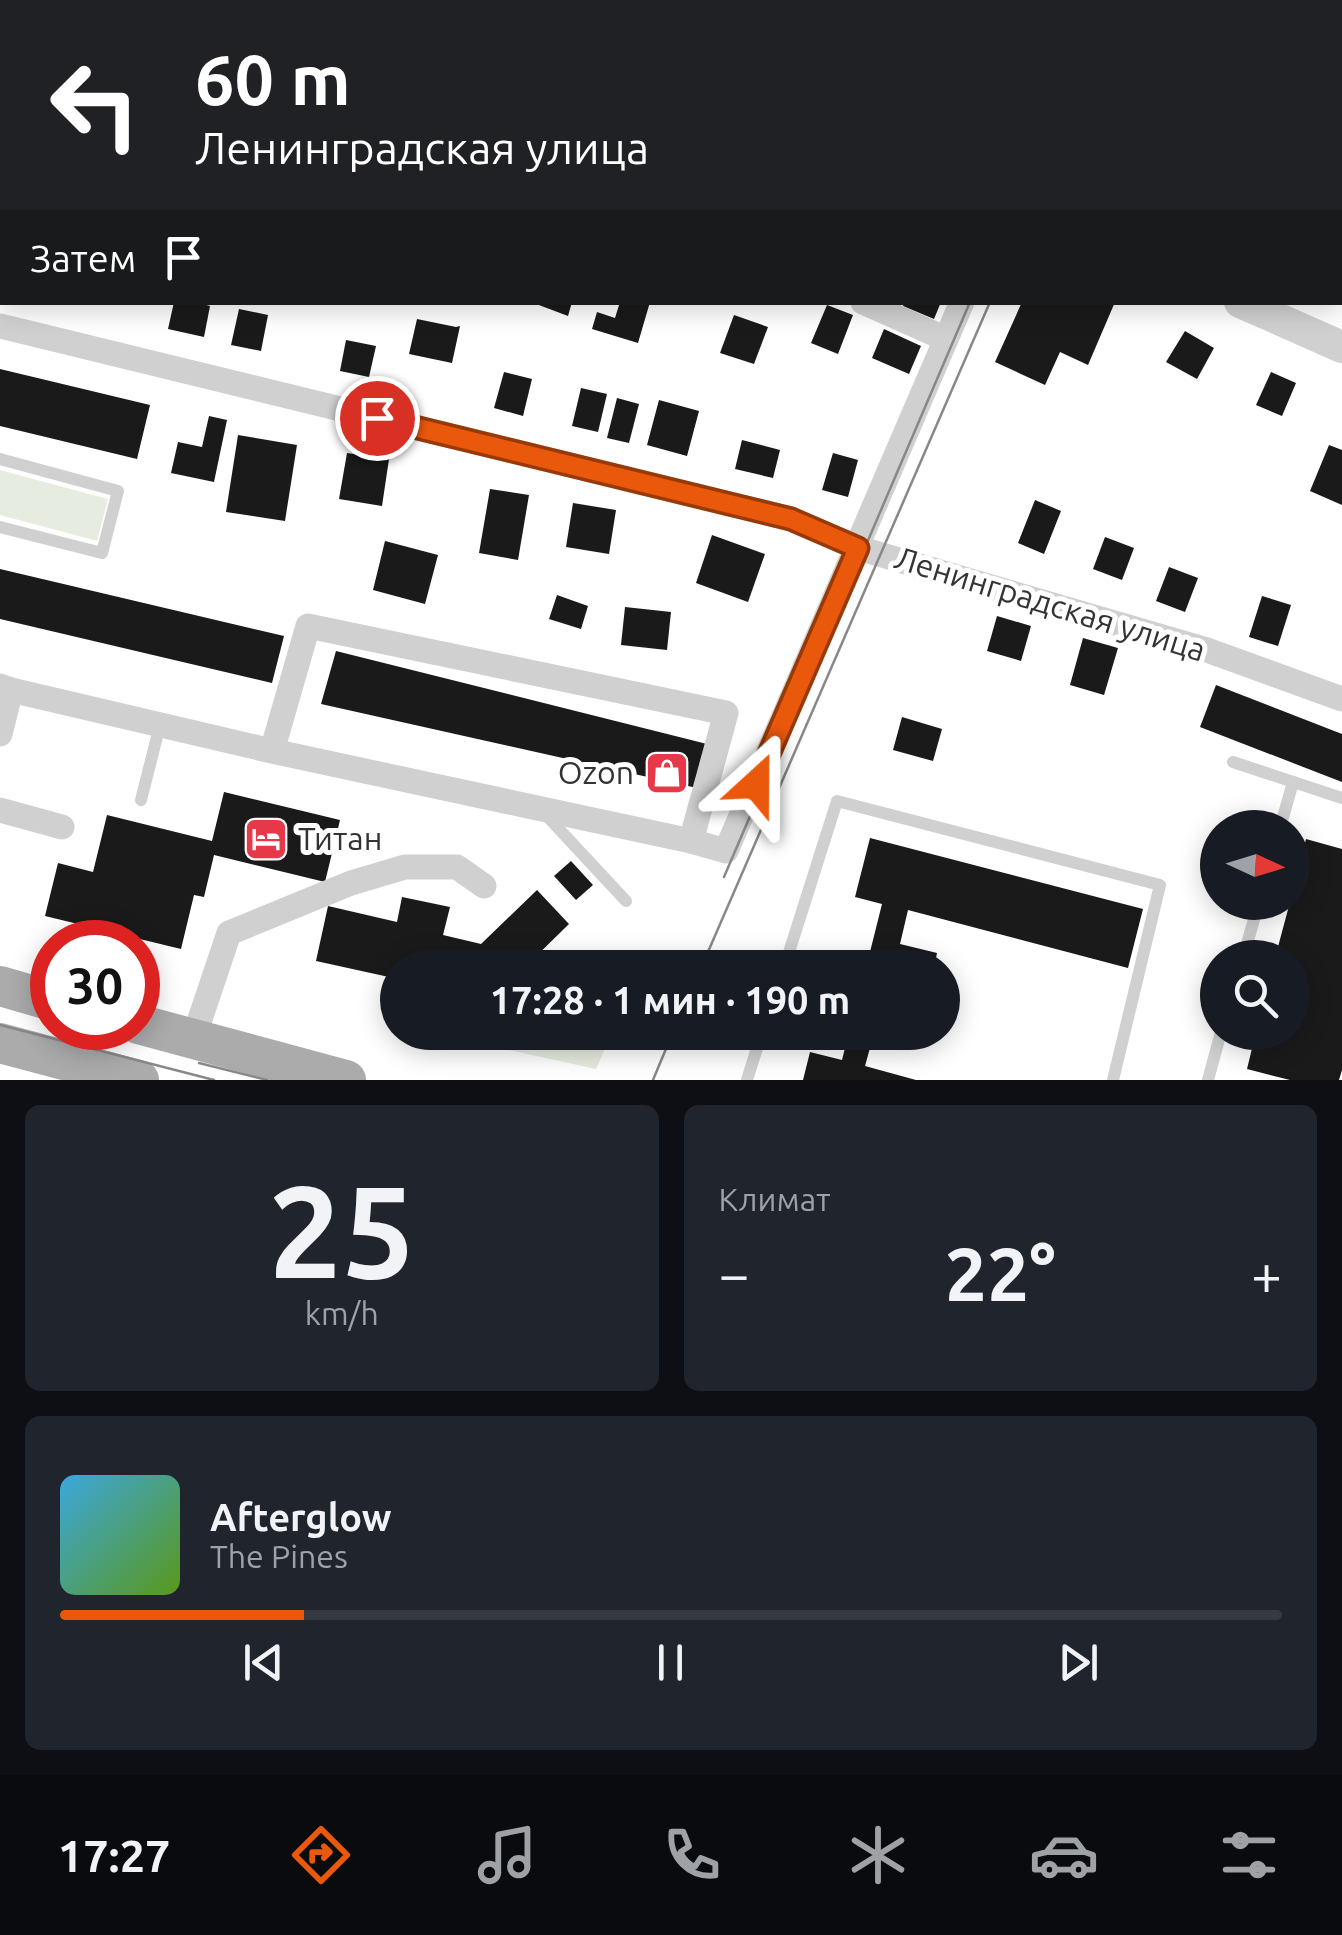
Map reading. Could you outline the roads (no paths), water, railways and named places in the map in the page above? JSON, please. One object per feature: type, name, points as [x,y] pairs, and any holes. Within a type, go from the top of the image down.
[{"type":"main road","points":[[0,986],[30,994]]},
{"type":"main road","points":[[160,1030],[346,1080]]},
{"type":"main road","points":[[0,1043],[139,1080]]},
{"type":"street","points":[[869,305],[946,338]]},
{"type":"street","points":[[0,734],[6,688],[726,851],[961,305]]},
{"type":"street","points":[[1247,305],[1342,347]]},
{"type":"street","name":"Ленинградская улица","points":[[0,326],[791,519],[858,548],[1207,650],[1342,699]]},
{"type":"street","points":[[272,751],[308,626],[726,714],[691,842]]},
{"type":"street","points":[[0,810],[62,827]]},
{"type":"street","points":[[193,1040],[229,933],[351,883],[405,867],[457,867],[484,886]]},
{"type":"lane","points":[[0,459],[118,491],[102,553],[0,527]]},
{"type":"lane","points":[[141,800],[160,725]]},
{"type":"lane","points":[[1233,762],[1342,798]]},
{"type":"lane","points":[[1285,810],[1294,782]]},
{"type":"lane","points":[[790,950],[838,801],[1160,885],[1113,1080]]},
{"type":"lane","points":[[540,809],[626,901]]},
{"type":"lane","points":[[747,1080],[756,1050]]},
{"type":"lane","points":[[1208,1080],[1216,1050]]},
{"type":"tram line","points":[[724,877],[969,305]]},
{"type":"tram line","points":[[709,950],[989,305]]},
{"type":"tram line","points":[[0,1025],[214,1080]]},
{"type":"tram line","points":[[653,1080],[666,1050]]},
{"type":"tram line","points":[[199,1063],[267,1080]]},
{"type":"place","name":"Ozon","points":[[667,773]]},
{"type":"place","name":"Титан","points":[[266,839]]}]
